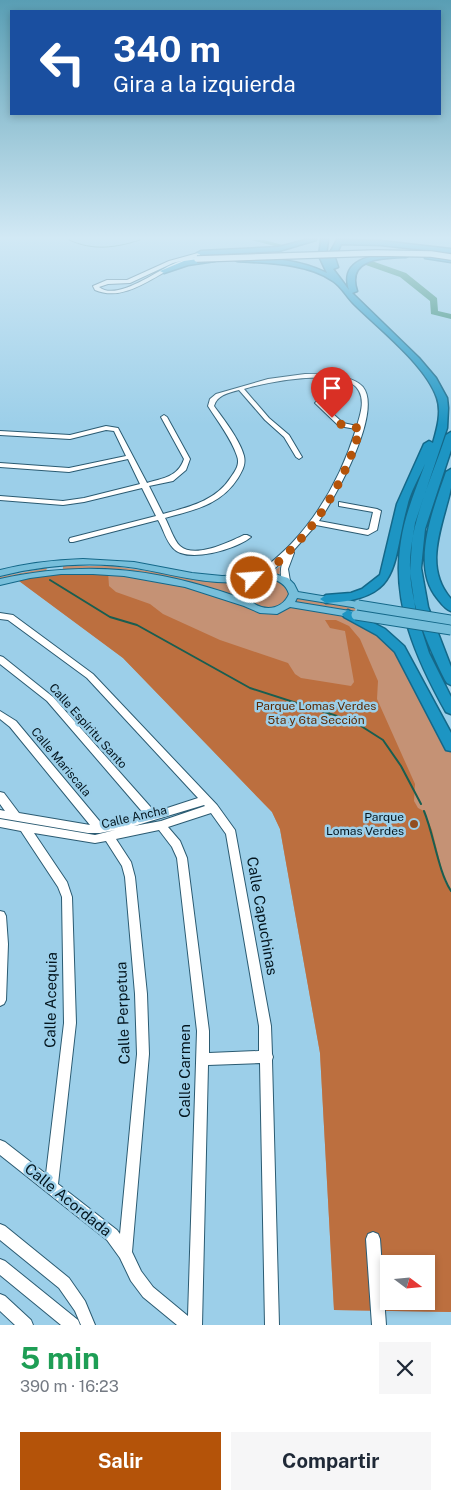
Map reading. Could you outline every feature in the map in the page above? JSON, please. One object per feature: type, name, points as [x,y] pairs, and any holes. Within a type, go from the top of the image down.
[{"type":"highway","points":[[359,302],[434,368],[451,396]]},
{"type":"highway","points":[[363,302],[375,316]]},
{"type":"highway","points":[[410,348],[431,376],[442,397],[445,417],[409,527],[404,553],[404,579],[408,607],[415,634],[451,709]]},
{"type":"highway","points":[[326,599],[354,597],[363,594],[379,585],[385,576],[402,504],[437,421],[438,406],[431,376]]},
{"type":"highway","points":[[451,435],[419,531],[416,555],[422,611],[431,639],[451,680]]},
{"type":"highway","points":[[451,472],[433,534],[430,561],[434,585],[438,594],[451,607]]},
{"type":"highway","points":[[354,611],[400,649],[451,746]]},
{"type":"main road","points":[[59,568],[108,563],[134,565],[214,579],[236,580],[262,575],[275,576],[286,581],[294,594]]},
{"type":"main road","points":[[0,582],[48,568]]},
{"type":"main road","points":[[0,573],[48,568],[108,572],[200,586],[245,603],[254,609],[267,611],[279,609],[289,604],[451,620]]},
{"type":"main road","points":[[245,603],[240,591],[244,584],[252,578]]},
{"type":"main road","points":[[294,594],[326,599],[354,611],[451,630]]},
{"type":"main road","points":[[289,604],[294,594]]},
{"type":"street","points":[[73,540],[204,504],[216,498],[233,482],[241,467],[241,457],[210,403],[218,395],[302,375],[320,375],[350,381],[360,386],[365,393],[360,428],[349,460],[334,490],[314,522],[282,564],[262,575]]},
{"type":"street","points":[[241,389],[267,420],[287,436],[299,457]]},
{"type":"street","points":[[318,403],[341,425],[360,428]]},
{"type":"street","points":[[0,498],[72,502],[170,479],[184,469],[187,463],[185,454],[164,417]]},
{"type":"street","points":[[0,433],[58,437],[94,432],[109,434],[121,441],[176,547],[184,551],[206,551],[246,537]]},
{"type":"street","points":[[0,465],[69,470],[129,456]]},
{"type":"street","points":[[314,522],[368,533],[373,530],[377,512],[342,504]]},
{"type":"street","points":[[282,564],[286,581]]},
{"type":"street","name":"Calle Capuchinas","points":[[0,616],[10,617],[90,676],[209,804],[231,833],[265,1026],[272,1325]]},
{"type":"street","name":"Calle Espíritu Santo","points":[[0,660],[50,699],[156,821]]},
{"type":"street","name":"Calle Mariscala","points":[[0,714],[13,724],[100,829]]},
{"type":"street","points":[[0,796],[15,816]]},
{"type":"street","name":"Calle Ancha","points":[[0,824],[95,839],[110,838],[209,804]]},
{"type":"street","name":"Calle Ancha","points":[[0,814],[88,829],[156,821]]},
{"type":"street","name":"Calle Carmen","points":[[156,821],[176,844],[182,858],[203,1031],[204,1059],[195,1325]]},
{"type":"street","name":"Calle Acequia","points":[[24,827],[63,885],[67,897],[70,1023],[51,1185]]},
{"type":"street","name":"Calle Perpetua","points":[[110,838],[127,865],[130,877],[143,1054],[125,1253]]},
{"type":"street","points":[[0,916],[2,944],[0,1000]]},
{"type":"street","points":[[204,1059],[267,1057]]},
{"type":"street","name":"Calle Acordada","points":[[0,1147],[51,1185],[112,1235],[125,1253],[136,1276],[148,1292],[188,1325]]},
{"type":"street","points":[[0,1231],[64,1283],[80,1306],[88,1325]]},
{"type":"street","points":[[373,1239],[379,1325]]},
{"type":"street","points":[[0,1266],[73,1325]]},
{"type":"street","points":[[0,1301],[26,1325]]},
{"type":"green space","name":"Parque Lomas Verdes 5ta y 6ta Sección","points":[[63,566],[112,566],[189,577],[249,579],[241,599],[199,586],[272,612],[293,597],[356,606],[355,613],[348,614],[388,637],[451,746],[451,1312],[334,1310],[320,1053],[280,829],[272,812],[123,658],[15,578],[0,581],[0,577],[47,568],[46,571],[32,574],[63,570]]},
{"type":"green space","points":[[280,566],[279,580],[284,583],[291,594],[288,601],[271,610],[249,605],[243,589],[252,580],[268,577]]},
{"type":"green space","name":"Parque Lomas Verdes 5ta y 6ta Sección","points":[[108,572],[109,586],[116,592],[150,604],[163,614],[220,640],[288,663],[295,674],[301,678],[351,686],[354,682],[345,631],[330,628],[325,620],[336,620],[349,626],[360,639],[378,681],[377,699],[415,784],[414,801],[418,808],[424,811],[432,830],[445,882],[451,891],[451,1312],[334,1310],[320,1053],[280,829],[272,812],[123,658],[15,578],[31,574]]},
{"type":"waterway","points":[[434,302],[434,312],[451,317]]},
{"type":"waterway","points":[[50,580],[110,617],[137,625],[250,688],[340,717],[361,726],[383,740],[401,766],[421,804]]},
{"type":"waterway","points":[[424,811],[439,863],[451,891]]},
{"type":"place","name":"Parque Lomas Verdes","points":[[414,824]]},
{"type":"route","points":[[252,578],[271,571],[290,552],[314,522],[334,490],[349,460],[360,428],[345,427],[332,418]]}]
